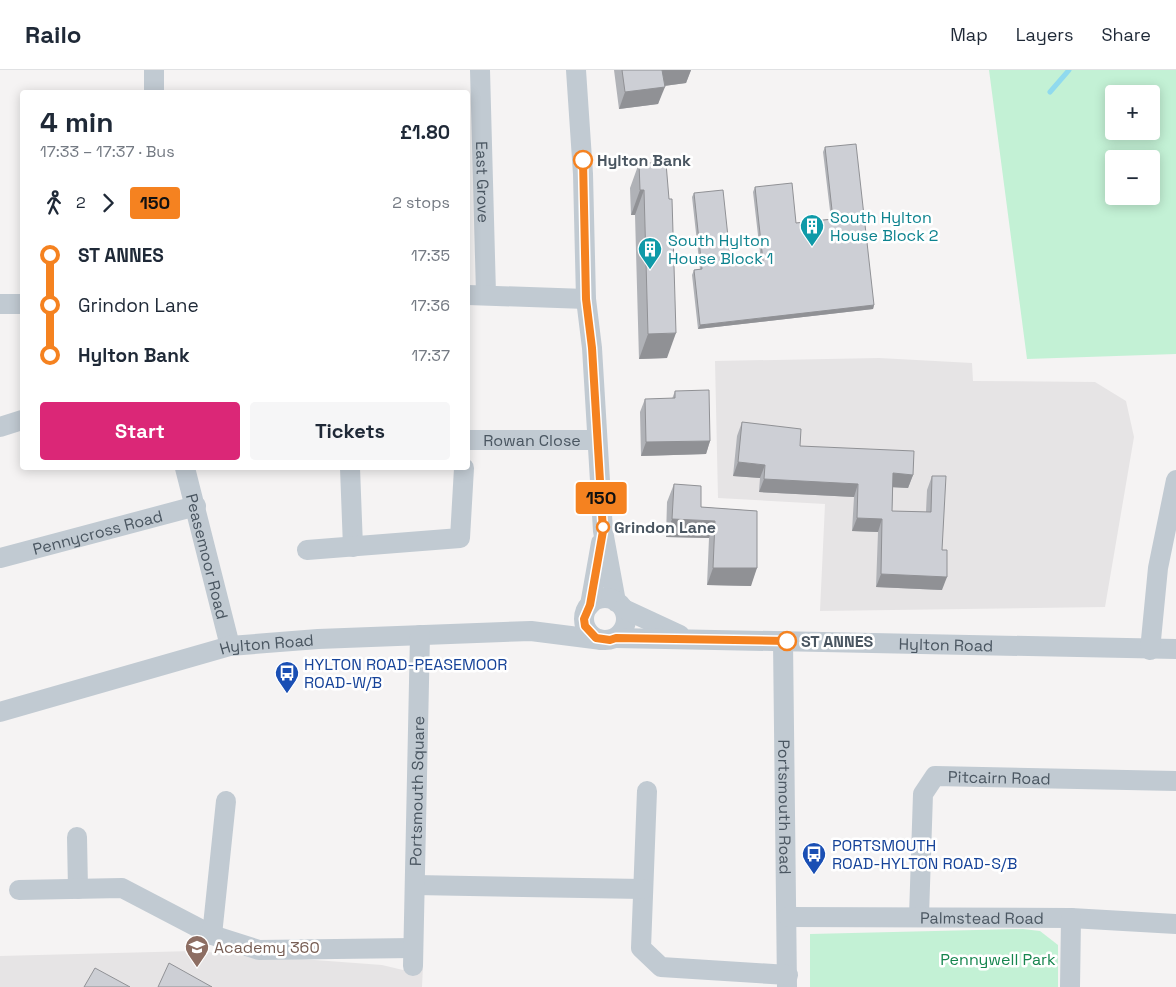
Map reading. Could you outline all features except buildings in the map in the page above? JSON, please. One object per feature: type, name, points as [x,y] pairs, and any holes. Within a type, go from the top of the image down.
[{"type":"street","points":[[154,70],[154,90]]},
{"type":"street","name":"East Grove","points":[[477,295],[476,212],[480,70]]},
{"type":"street","points":[[576,70],[584,174],[586,299],[592,348],[603,531],[620,605],[626,620],[625,627],[609,639],[590,634],[585,626],[603,531]]},
{"type":"street","points":[[477,295],[586,299]]},
{"type":"street","points":[[0,304],[20,304]]},
{"type":"street","points":[[0,427],[20,421]]},
{"type":"street","name":"Rowan Close","points":[[470,440],[597,440]]},
{"type":"street","name":"Peasemoor Road","points":[[186,470],[230,646]]},
{"type":"street","points":[[350,470],[353,547]]},
{"type":"street","points":[[308,550],[460,538],[464,470]]},
{"type":"street","points":[[1150,650],[1158,568],[1176,480]]},
{"type":"street","name":"Pennycross Road","points":[[0,558],[196,506]]},
{"type":"street","points":[[588,608],[599,599],[610,599],[620,605]]},
{"type":"street","name":"Hylton Road","points":[[620,605],[686,638]]},
{"type":"street","name":"Hylton Road","points":[[543,631],[588,608]]},
{"type":"street","name":"Hylton Road","points":[[0,712],[230,646],[318,638],[543,631],[609,639],[686,638],[1150,650],[1176,649]]},
{"type":"street","name":"Portsmouth Square","points":[[19,890],[122,888],[212,934],[259,950],[413,957],[420,635]]},
{"type":"street","name":"Portsmouth Road","points":[[647,790],[641,948],[661,967],[788,981],[783,641]]},
{"type":"street","name":"Pitcairn Road","points":[[919,916],[923,794],[936,776],[1176,780]]},
{"type":"street","points":[[212,934],[226,800]]},
{"type":"street","points":[[77,837],[78,889]]},
{"type":"street","points":[[415,885],[643,889]]},
{"type":"street","name":"Palmstead Road","points":[[788,917],[1071,918],[1176,924]]},
{"type":"street","points":[[1070,987],[1071,918]]},
{"type":"shaded area","points":[[879,358],[972,363],[973,381],[1095,382],[1126,401],[1134,437],[1105,607],[820,611],[825,504],[718,498],[715,361]]},
{"type":"shaded area","name":"Academy 360","points":[[193,951],[382,965],[403,970],[423,966],[422,987],[0,987],[0,956]]},
{"type":"green space","points":[[989,70],[1176,70],[1176,354],[1027,359]]},
{"type":"green space","name":"Pennywell Park","points":[[1023,929],[1040,931],[1058,945],[1058,987],[810,987],[810,934]]},
{"type":"waterway","points":[[1050,92],[1069,70]]},
{"type":"bus line","name":"150","points":[[583,160],[586,299],[592,348],[603,531],[590,605],[584,619],[585,626],[590,634],[602,640],[616,638],[686,638],[787,641]]},
{"type":"place","name":"Hylton Bank","points":[[583,160]]},
{"type":"place","name":"South Hylton House Block 2","points":[[812,247]]},
{"type":"place","name":"South Hylton House Block 1","points":[[650,270]]},
{"type":"place","name":"Grindon Lane","points":[[603,527]]},
{"type":"place","name":"ST ANNES","points":[[787,641]]},
{"type":"place","name":"HYLTON ROAD-PEASEMOOR ROAD-W/B","points":[[287,694]]},
{"type":"place","name":"PORTSMOUTH ROAD-HYLTON ROAD-S/B","points":[[814,875]]},
{"type":"place","name":"Academy 360","points":[[197,968]]}]
